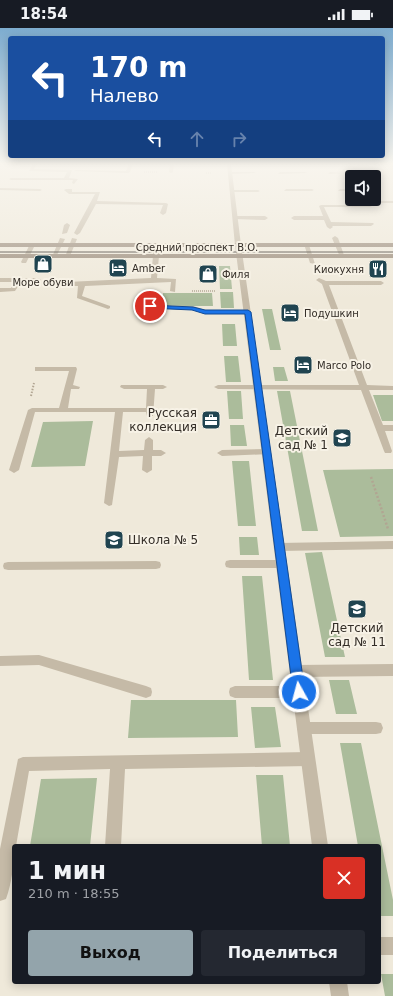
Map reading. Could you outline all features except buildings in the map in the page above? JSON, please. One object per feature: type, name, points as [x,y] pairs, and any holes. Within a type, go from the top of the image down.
[{"type":"main road","name":"Средний проспект В.О.","points":[[0,245],[393,246]]},
{"type":"main road","name":"Средний проспект В.О.","points":[[0,256],[25,259],[54,256],[393,256]]},
{"type":"street","points":[[77,233],[90,209]]},
{"type":"street","points":[[163,213],[164,209]]},
{"type":"street","points":[[235,209],[238,245],[320,844]]},
{"type":"street","points":[[322,209],[329,223]]},
{"type":"street","points":[[236,218],[265,218]]},
{"type":"street","points":[[294,218],[329,223],[371,224]]},
{"type":"street","points":[[54,256],[67,225]]},
{"type":"street","points":[[335,238],[344,256]]},
{"type":"street","points":[[67,256],[74,239]]},
{"type":"street","points":[[25,259],[32,245]]},
{"type":"street","points":[[154,280],[157,245]]},
{"type":"street","points":[[306,245],[313,263]]},
{"type":"street","points":[[0,290],[13,290],[16,279]]},
{"type":"street","points":[[0,280],[38,280]]},
{"type":"street","points":[[67,284],[174,280],[173,291]]},
{"type":"street","points":[[381,283],[322,282],[388,451]]},
{"type":"street","points":[[82,284],[79,297],[108,307]]},
{"type":"street","points":[[150,306],[193,308],[205,312],[248,312]]},
{"type":"street","points":[[38,369],[72,369],[72,387],[63,410]]},
{"type":"street","points":[[124,387],[163,387]]},
{"type":"street","points":[[14,470],[32,410],[119,410],[150,412],[151,387]]},
{"type":"street","points":[[218,387],[393,388]]},
{"type":"street","points":[[109,503],[119,410]]},
{"type":"street","points":[[379,428],[393,428]]},
{"type":"street","points":[[147,470],[149,440]]},
{"type":"street","points":[[222,452],[266,452]]},
{"type":"street","points":[[114,454],[162,453]]},
{"type":"street","points":[[279,547],[392,541]]},
{"type":"street","points":[[230,564],[282,564]]},
{"type":"street","points":[[8,566],[156,565]]},
{"type":"street","points":[[0,662],[39,660],[146,692]]},
{"type":"street","points":[[296,671],[393,670]]},
{"type":"street","points":[[235,692],[299,692]]},
{"type":"street","points":[[304,728],[376,728]]},
{"type":"street","points":[[0,893],[23,764],[308,759]]},
{"type":"street","points":[[113,844],[118,762]]},
{"type":"street","points":[[381,946],[393,946]]},
{"type":"street","points":[[338,984],[340,996]]},
{"type":"path","points":[[173,291],[216,291]]},
{"type":"path","points":[[32,410],[31,396],[38,369]]},
{"type":"path","points":[[371,477],[392,541]]},
{"type":"green space","points":[[219,266],[230,266],[232,289],[220,289]]},
{"type":"green space","points":[[220,292],[233,292],[234,308],[221,308]]},
{"type":"green space","points":[[163,293],[212,293],[213,306],[162,306]]},
{"type":"green space","points":[[262,309],[272,309],[281,350],[270,350]]},
{"type":"green space","points":[[222,324],[235,324],[237,346],[223,346]]},
{"type":"green space","points":[[224,356],[238,356],[241,382],[226,382]]},
{"type":"green space","points":[[273,367],[284,367],[288,381],[275,381]]},
{"type":"green space","points":[[227,391],[241,391],[243,419],[229,419]]},
{"type":"green space","points":[[277,391],[290,391],[318,531],[302,531]]},
{"type":"green space","points":[[373,395],[393,395],[393,421],[382,421]]},
{"type":"green space","points":[[93,421],[85,466],[31,467],[43,422]]},
{"type":"green space","points":[[230,425],[244,425],[247,446],[231,446]]},
{"type":"green space","points":[[232,461],[249,461],[256,526],[238,526]]},
{"type":"green space","points":[[393,469],[393,536],[340,537],[323,470]]},
{"type":"green space","points":[[239,537],[257,537],[259,555],[240,555]]},
{"type":"green space","points":[[322,552],[345,657],[325,657],[305,553]]},
{"type":"green space","points":[[242,576],[262,576],[273,680],[249,680]]},
{"type":"green space","points":[[329,680],[349,680],[357,714],[336,714]]},
{"type":"green space","points":[[131,700],[236,700],[238,737],[128,738]]},
{"type":"green space","points":[[251,707],[275,707],[281,747],[255,748]]},
{"type":"green space","points":[[340,743],[361,743],[393,900],[393,916],[381,916],[381,844],[358,844]]},
{"type":"green space","points":[[256,775],[283,775],[290,844],[262,844]]},
{"type":"green space","points":[[97,778],[90,844],[30,844],[41,779]]},
{"type":"green space","points":[[381,974],[393,974],[393,996],[385,996]]},
{"type":"tram line","points":[[0,252],[393,252]]},
{"type":"place","name":"Море обуви","points":[[43,264]]},
{"type":"place","name":"Amber","points":[[118,268]]},
{"type":"place","name":"Киокухня","points":[[378,269]]},
{"type":"place","name":"Филя","points":[[208,274]]},
{"type":"place","name":"Подушкин","points":[[290,313]]},
{"type":"place","name":"Marco Polo","points":[[303,365]]},
{"type":"place","name":"Русская коллекция","points":[[211,420]]},
{"type":"place","name":"Детский сад № 1","points":[[342,438]]},
{"type":"place","name":"Школа № 5","points":[[114,540]]},
{"type":"place","name":"Детский сад № 11","points":[[357,609]]},
{"type":"route","points":[[150,306],[164,308],[193,308],[205,312],[248,312],[299,692]]}]
